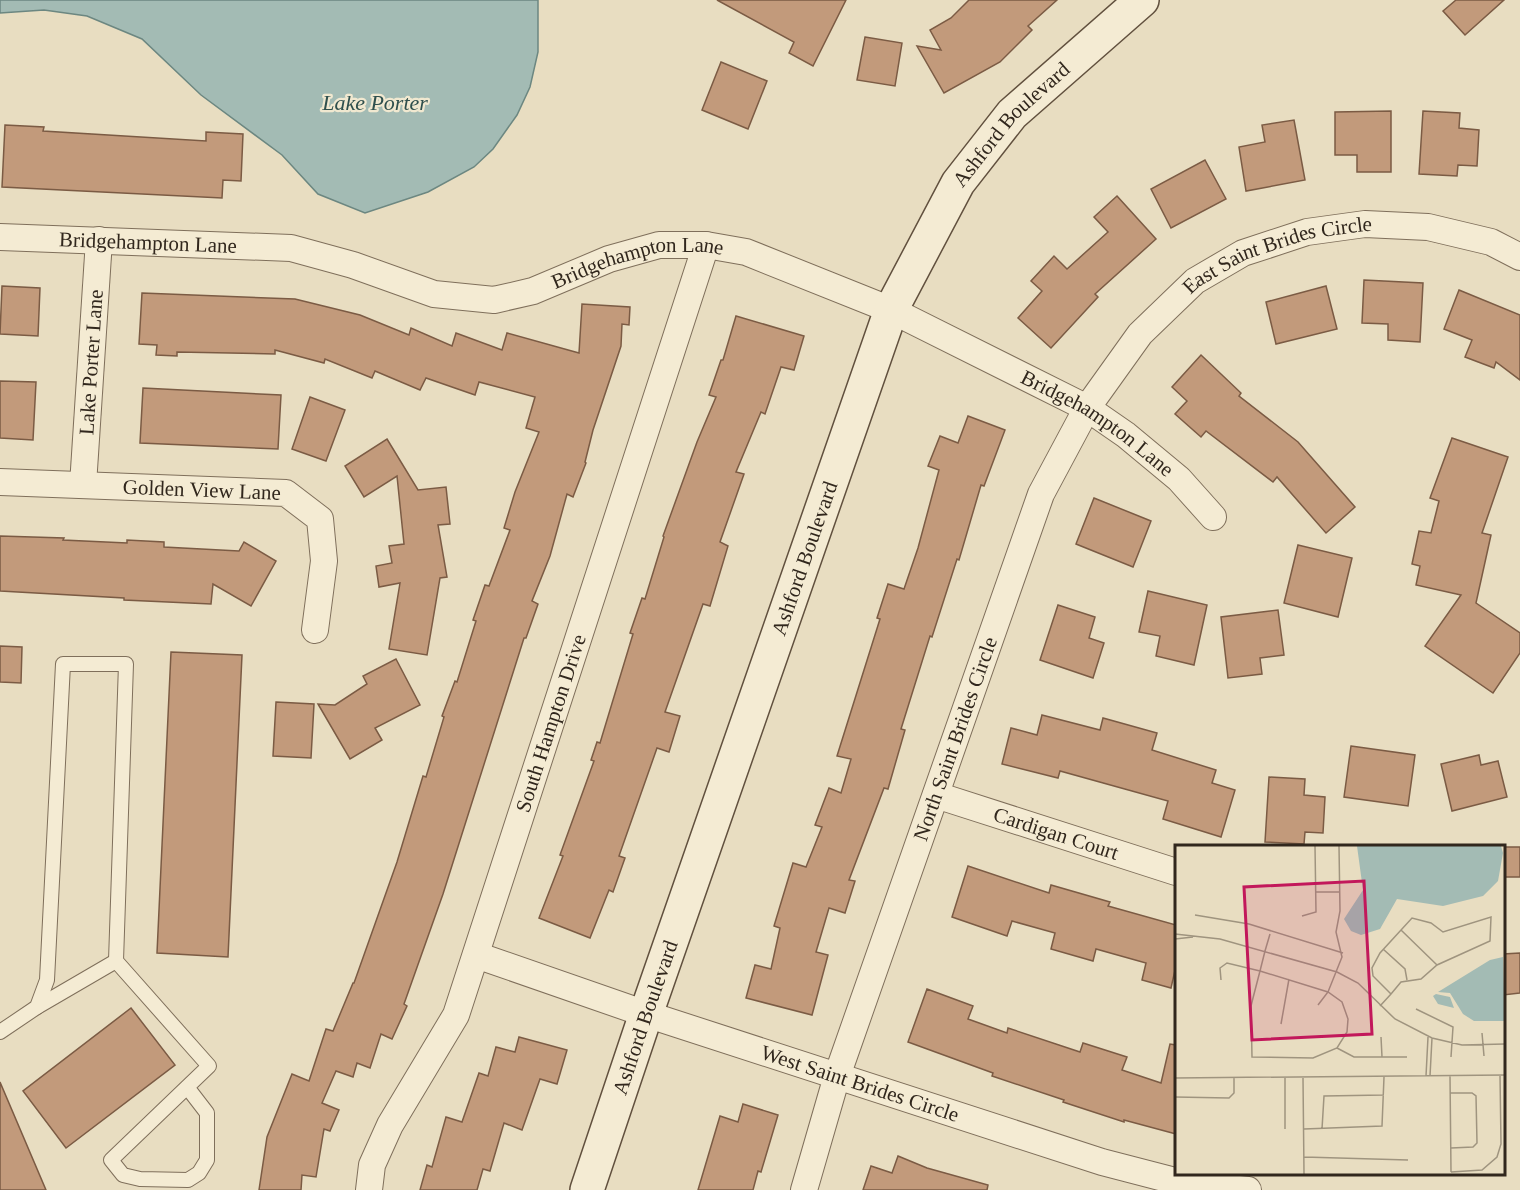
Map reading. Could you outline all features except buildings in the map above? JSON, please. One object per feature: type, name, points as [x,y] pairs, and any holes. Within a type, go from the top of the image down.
[{"type":"street","name":"Ashford Boulevard","points":[[587,1190],[891,310],[958,183],[1011,114],[1142,0]]},
{"type":"street","name":"East Saint Brides Circle","points":[[1087,408],[1140,334],[1195,281],[1243,254],[1307,232],[1365,224],[1428,227],[1491,242],[1520,257]]},
{"type":"street","name":"Bridgehampton Lane","points":[[0,237],[291,248],[353,265],[434,294],[494,300],[533,291],[609,259],[659,245],[706,244],[746,252],[891,310],[1087,408],[1126,435],[1179,479],[1213,517]]},
{"type":"street","name":"Lake Porter Lane","points":[[83,485],[99,240]]},
{"type":"street","name":"South Hampton Drive","points":[[369,1190],[372,1165],[390,1125],[456,1015],[706,244]]},
{"type":"street","name":"North Saint Brides Circle","points":[[804,1190],[837,1076],[1041,494],[1087,408]]},
{"type":"street","name":"Golden View Lane","points":[[0,482],[286,493],[320,519],[324,561],[315,630]]},
{"type":"street","name":"Cardigan Court","points":[[936,795],[1175,872]]},
{"type":"street","name":"West Saint Brides Circle","points":[[476,956],[646,1014],[1102,1162],[1183,1183],[1248,1190]]},
{"type":"lane","points":[[37,1007],[46,980],[63,663],[126,664],[116,961],[209,1066],[187,1087],[111,1160],[123,1174],[140,1179],[188,1180],[200,1173],[207,1160],[207,1113],[187,1087]]},
{"type":"lane","points":[[0,1032],[37,1007],[116,961]]},
{"type":"water","name":"Lake Porter","points":[[0,0],[538,0],[538,52],[530,87],[517,115],[493,149],[474,167],[428,192],[365,213],[318,194],[282,155],[201,95],[142,39],[87,16],[44,10],[0,13]]}]
